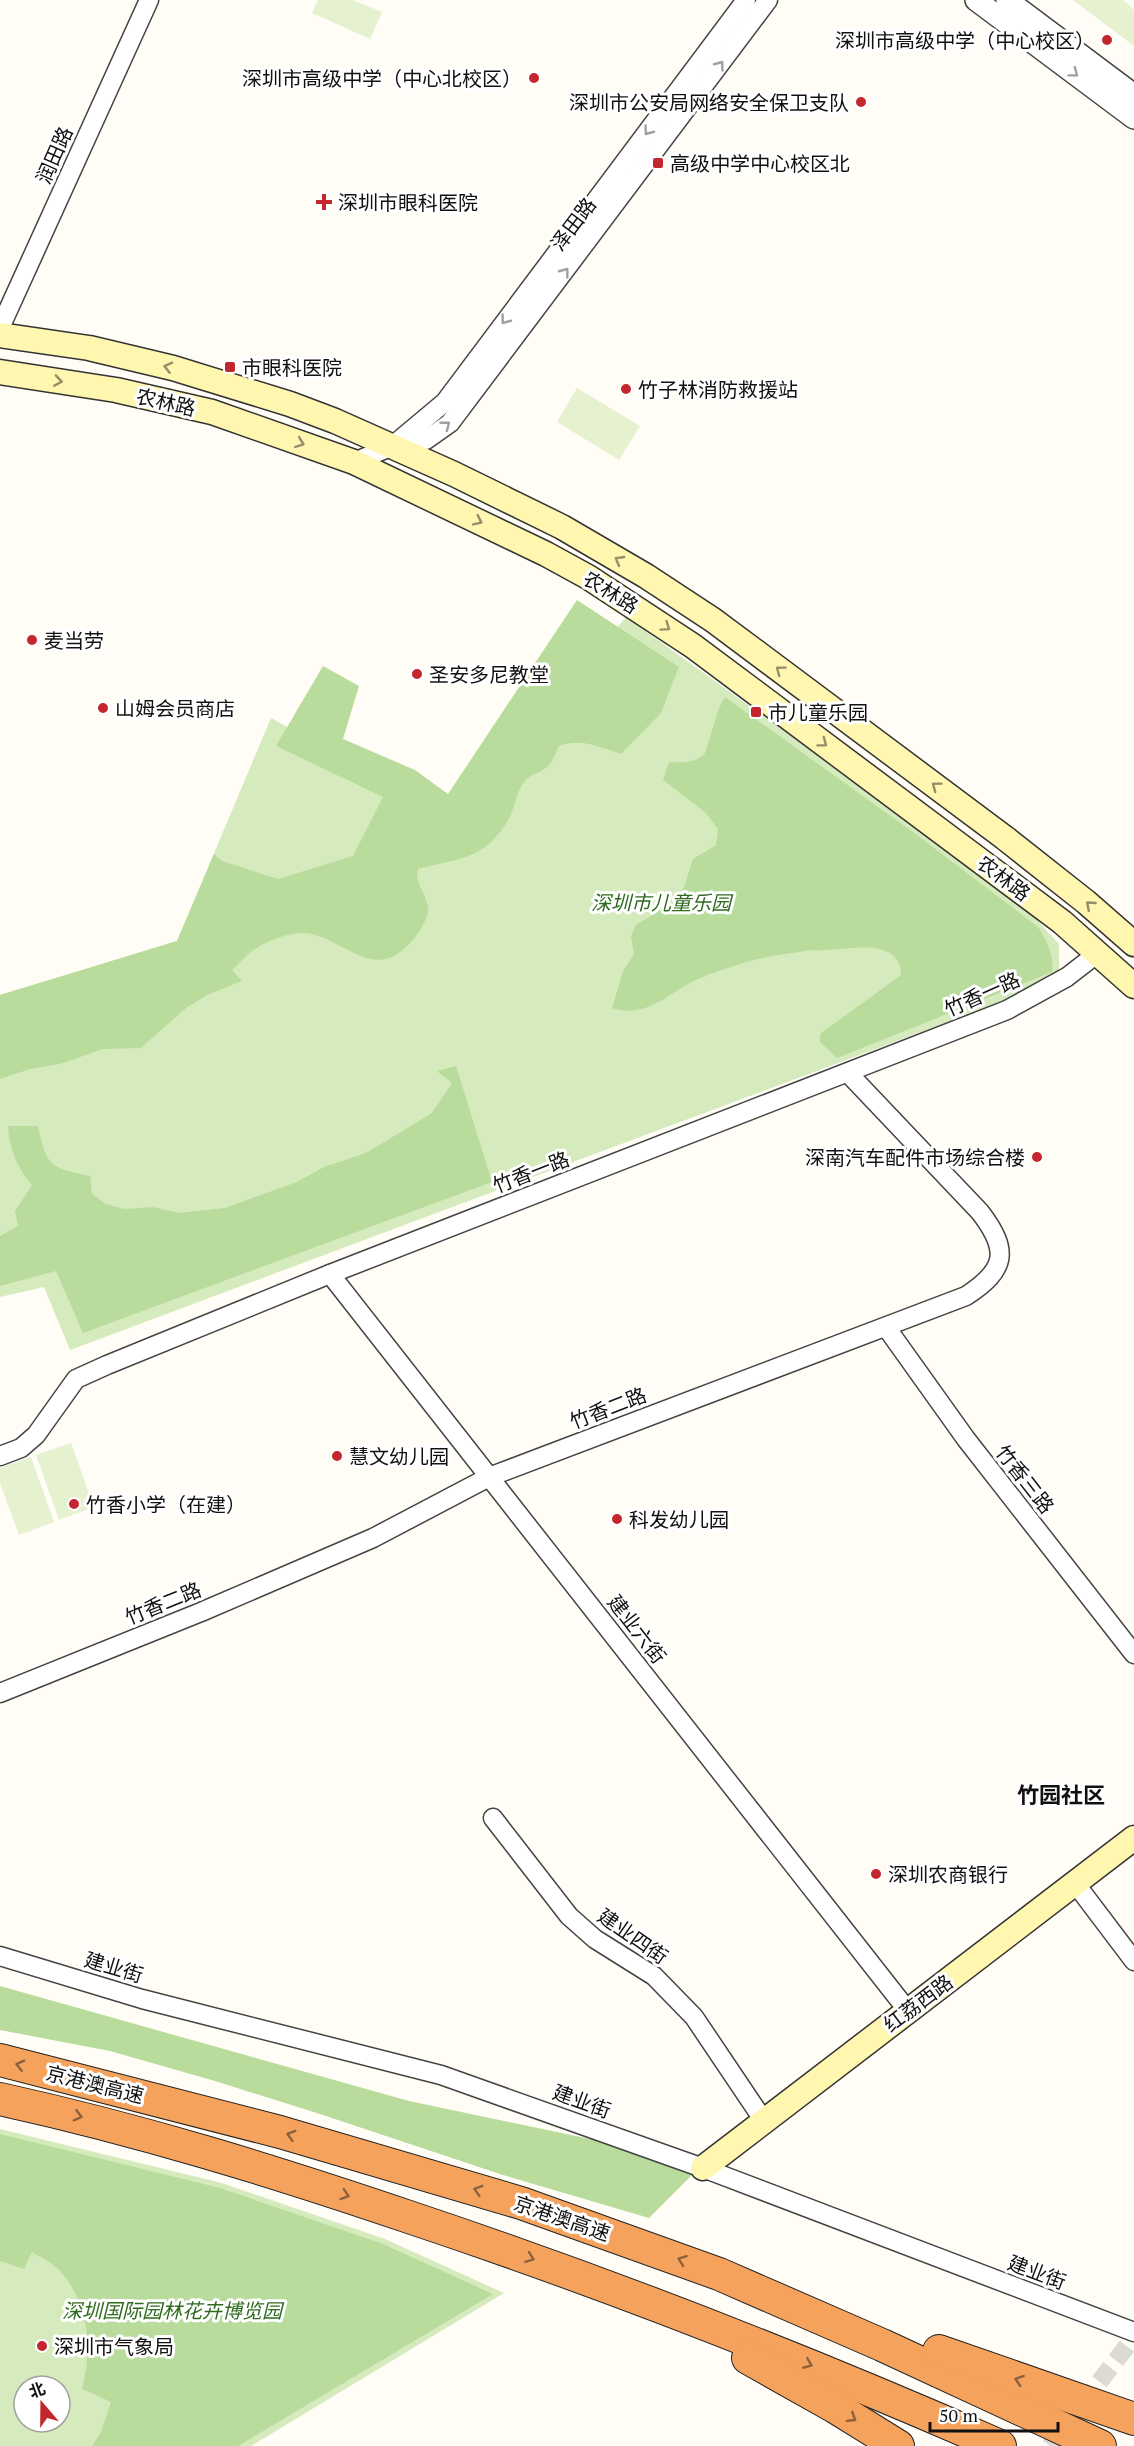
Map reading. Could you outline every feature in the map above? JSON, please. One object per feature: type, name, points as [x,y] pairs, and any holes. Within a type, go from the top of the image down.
[{"type":"highway","name":"京港澳高速","points":[[0,2061],[280,2132],[521,2203],[719,2274],[892,2350],[1100,2446]]},
{"type":"highway","name":"京港澳高速","points":[[0,2099],[78,2116],[210,2152],[497,2246],[616,2289],[800,2361],[1000,2446]]},
{"type":"highway","points":[[719,2274],[1134,2419]]},
{"type":"highway","points":[[616,2289],[753,2361],[898,2446]]},
{"type":"main road","name":"农林路","points":[[0,335],[89,348],[193,374],[290,404],[393,446],[562,527],[646,576],[714,620],[1005,838],[1086,902],[1134,944]]},
{"type":"main road","name":"农林路","points":[[0,372],[116,390],[212,412],[354,462],[546,554],[632,604],[693,646],[986,865],[1098,952],[1134,986]]},
{"type":"main road","name":"红荔西路","points":[[703,2168],[1134,1838]]},
{"type":"street","name":"润田路","points":[[0,328],[149,0]]},
{"type":"street","name":"泽田路","points":[[393,446],[445,402],[746,0]]},
{"type":"street","name":"泽田路","points":[[354,462],[393,446],[426,440],[450,423],[463,409],[768,0]]},
{"type":"street","points":[[976,0],[1134,118]]},
{"type":"street","points":[[1007,0],[1134,95]]},
{"type":"street","name":"竹香一路","points":[[0,1456],[21,1448],[36,1435],[76,1379],[330,1274],[1007,1010],[1067,977],[1098,952]]},
{"type":"street","name":"竹香二路","points":[[0,1693],[201,1612],[373,1538],[489,1477],[886,1327],[966,1296],[977,1288],[997,1268],[1001,1257],[995,1234],[980,1212],[848,1072]]},
{"type":"street","name":"建业六街","points":[[330,1274],[908,2011]]},
{"type":"street","name":"竹香三路","points":[[886,1327],[966,1439],[1134,1654]]},
{"type":"street","name":"建业四街","points":[[493,1818],[570,1916],[595,1939],[654,1976],[694,2017],[764,2121]]},
{"type":"street","points":[[1075,1883],[1134,1961]]},
{"type":"street","name":"建业街","points":[[0,1956],[142,1999],[441,2075],[703,2168],[1134,2332]]},
{"type":"green space","points":[[318,0],[353,0],[382,12],[370,39],[312,13]]},
{"type":"green space","points":[[1073,0],[1123,0],[1134,10],[1134,46]]},
{"type":"green space","points":[[577,388],[640,426],[619,460],[557,422]]},
{"type":"green space","points":[[577,600],[679,667],[661,713],[621,754],[582,743],[559,746],[548,766],[527,779],[522,785],[508,820],[499,833],[480,851],[418,869],[418,881],[428,910],[419,931],[405,948],[388,958],[377,960],[316,935],[297,933],[278,938],[252,951],[232,970],[242,981],[207,995],[186,1008],[141,1048],[103,1049],[60,1064],[30,1069],[0,1079],[0,995],[177,941],[214,854],[222,861],[278,879],[353,856],[383,797],[276,746],[323,666],[359,686],[343,739],[415,770],[448,794]]},
{"type":"green space","name":"深圳市儿童乐园","points":[[626,617],[985,876],[1036,919],[1059,944],[1059,972],[1004,1001],[70,1350],[44,1287],[0,1297],[0,995],[177,941],[271,718],[456,820]]},
{"type":"green space","points":[[725,697],[917,835],[1038,927],[1051,954],[1052,972],[837,1058],[820,1042],[820,1034],[901,975],[898,961],[890,953],[865,948],[811,950],[768,957],[702,977],[647,1007],[636,1010],[612,1008],[623,971],[634,954],[631,936],[636,925],[676,900],[684,887],[693,859],[716,845],[718,829],[705,812],[663,780],[669,762],[694,761],[705,753],[719,708]]},
{"type":"green space","points":[[456,1066],[492,1182],[83,1333],[56,1271],[0,1286],[0,1236],[18,1226],[15,1211],[32,1185],[22,1173],[15,1158],[8,1126],[38,1126],[44,1150],[52,1163],[90,1176],[92,1194],[106,1204],[124,1209],[152,1207],[180,1213],[225,1208],[297,1182],[324,1167],[366,1153],[432,1113],[452,1083],[437,1071]]},
{"type":"green space","points":[[71,1443],[94,1507],[59,1520],[36,1455]]},
{"type":"green space","points":[[31,1457],[54,1522],[19,1535],[0,1483],[0,1468]]},
{"type":"green space","points":[[0,1986],[409,2101],[609,2143],[694,2173],[649,2218],[503,2175],[215,2081],[110,2051],[0,2030]]},
{"type":"green space","name":"深圳国际园林花卉博览园","points":[[0,2129],[222,2183],[385,2239],[504,2293],[251,2446],[0,2446]]},
{"type":"green space","name":"深圳国际园林花卉博览园","points":[[0,2134],[220,2188],[383,2244],[493,2294],[238,2446],[92,2446],[101,2432],[111,2402],[82,2389],[87,2342],[86,2326],[77,2297],[56,2267],[32,2252],[24,2269],[0,2261]]},
{"type":"tunnel","points":[[1050,2446],[1134,2337]]},
{"type":"place","name":"深圳市高级中学（中心校区）","points":[[1107,40]]},
{"type":"place","name":"深圳市高级中学（中心北校区）","points":[[534,78]]},
{"type":"place","name":"深圳市公安局网络安全保卫支队","points":[[861,102]]},
{"type":"place","name":"高级中学中心校区北","points":[[658,163]]},
{"type":"place","name":"深圳市眼科医院","points":[[324,202]]},
{"type":"place","name":"市眼科医院","points":[[230,367]]},
{"type":"place","name":"竹子林消防救援站","points":[[626,389]]},
{"type":"place","name":"麦当劳","points":[[32,640]]},
{"type":"place","name":"圣安多尼教堂","points":[[417,674]]},
{"type":"place","name":"山姆会员商店","points":[[103,708]]},
{"type":"place","name":"市儿童乐园","points":[[756,712]]},
{"type":"place","name":"深南汽车配件市场综合楼","points":[[1037,1157]]},
{"type":"place","name":"慧文幼儿园","points":[[337,1456]]},
{"type":"place","name":"竹香小学（在建）","points":[[74,1504]]},
{"type":"place","name":"科发幼儿园","points":[[617,1519]]},
{"type":"place","name":"深圳农商银行","points":[[876,1874]]},
{"type":"place","name":"深圳市气象局","points":[[42,2346]]},
{"type":"district","name":"竹园社区","points":[[1061,1794]]}]
